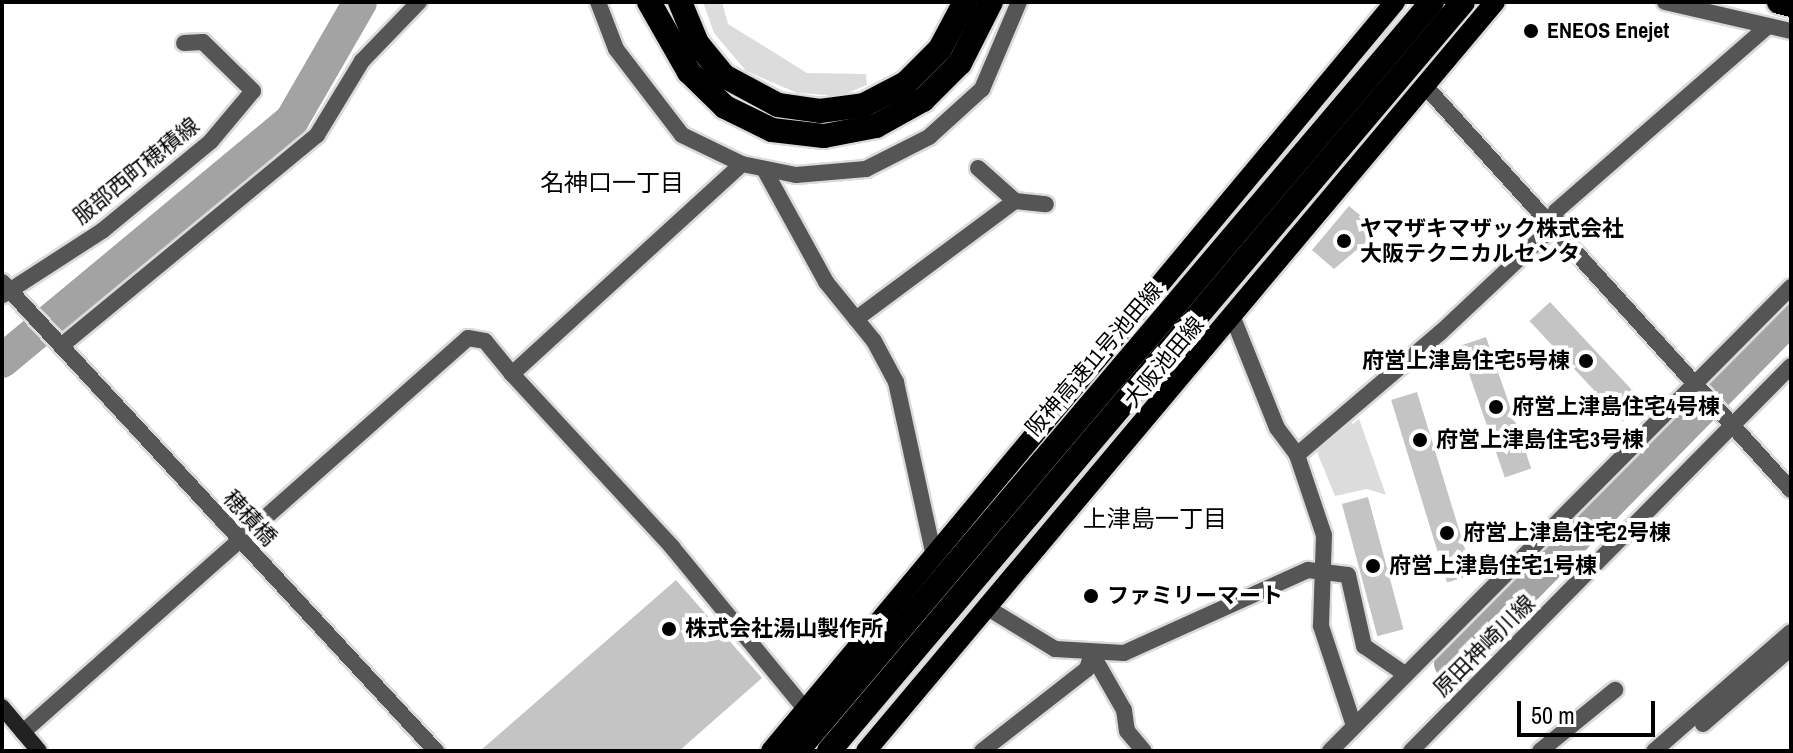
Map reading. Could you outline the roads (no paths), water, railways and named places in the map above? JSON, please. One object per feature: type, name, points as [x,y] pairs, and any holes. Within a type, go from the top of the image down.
[{"type":"highway","points":[[649,2],[689,72],[725,107],[772,130],[824,136],[876,126],[923,100],[960,63],[991,2]]},
{"type":"highway","points":[[680,2],[697,43],[724,76],[778,105],[820,111],[864,105],[906,83],[940,49],[965,2]]},
{"type":"highway","name":"阪神高速11号池田線","points":[[797,751],[1432,2]]},
{"type":"highway","points":[[829,751],[1463,2]]},
{"type":"highway","points":[[1779,2],[1791,5]]},
{"type":"main road","points":[[771,751],[1395,2]]},
{"type":"main road","name":"大阪池田線","points":[[866,751],[1233,318],[1495,2]]},
{"type":"main road","points":[[2,707],[39,751]]},
{"type":"street","points":[[58,343],[317,135],[362,61],[419,2]]},
{"type":"street","points":[[598,2],[616,49],[682,135],[742,164],[796,175],[866,169],[929,137],[982,89],[1019,2]]},
{"type":"street","points":[[1665,2],[1791,31]]},
{"type":"street","points":[[1297,455],[1554,226],[1556,211],[1768,26]]},
{"type":"street","name":"服部西町穂積線","points":[[4,290],[102,231],[211,141],[253,91],[203,42],[184,43]]},
{"type":"street","points":[[1425,86],[1791,490]]},
{"type":"street","points":[[512,374],[742,164]]},
{"type":"street","points":[[978,168],[1015,201],[1046,204]]},
{"type":"street","points":[[764,169],[826,282],[856,319],[896,382],[934,557]]},
{"type":"street","points":[[856,319],[1015,201]]},
{"type":"street","points":[[1330,751],[1402,672],[1699,388],[1791,287]]},
{"type":"street","name":"穂積橋","points":[[4,290],[32,315],[436,751]]},
{"type":"street","points":[[1233,318],[1277,428],[1297,455],[1324,535],[1326,573],[1321,626],[1354,726]]},
{"type":"street","points":[[23,732],[468,338],[485,341],[672,547],[806,710]]},
{"type":"street","name":"原田神崎川線","points":[[1411,751],[1728,421],[1791,366]]},
{"type":"street","points":[[986,607],[1055,649],[1092,654],[1154,645],[1308,570],[1348,575],[1364,646],[1402,672]]},
{"type":"street","points":[[1654,751],[1791,632]]},
{"type":"street","points":[[1703,724],[1791,648]]},
{"type":"street","points":[[982,751],[1087,669],[1092,654]]},
{"type":"street","points":[[1092,654],[1124,710],[1127,731],[1144,751]]},
{"type":"street","points":[[1540,751],[1615,690]]},
{"type":"waterway","points":[[2,361],[292,120],[360,2]]},
{"type":"waterway","points":[[1451,663],[1791,317]]},
{"type":"place","name":"ENEOS Enejet","points":[[1531,31]]},
{"type":"place","name":"ヤマザキマザック株式会社 大阪テクニカルセンタ","points":[[1344,241]]},
{"type":"place","name":"府営上津島住宅5号棟","points":[[1586,361]]},
{"type":"place","name":"府営上津島住宅4号棟","points":[[1496,407]]},
{"type":"place","name":"府営上津島住宅3号棟","points":[[1420,440]]},
{"type":"place","name":"府営上津島住宅2号棟","points":[[1447,533]]},
{"type":"place","name":"府営上津島住宅1号棟","points":[[1373,566]]},
{"type":"place","name":"ファミリーマート","points":[[1091,596]]},
{"type":"place","name":"株式会社湯山製作所","points":[[669,629]]},
{"type":"district","name":"名神口一丁目","points":[[612,183]]},
{"type":"district","name":"上津島一丁目","points":[[1155,519]]}]
